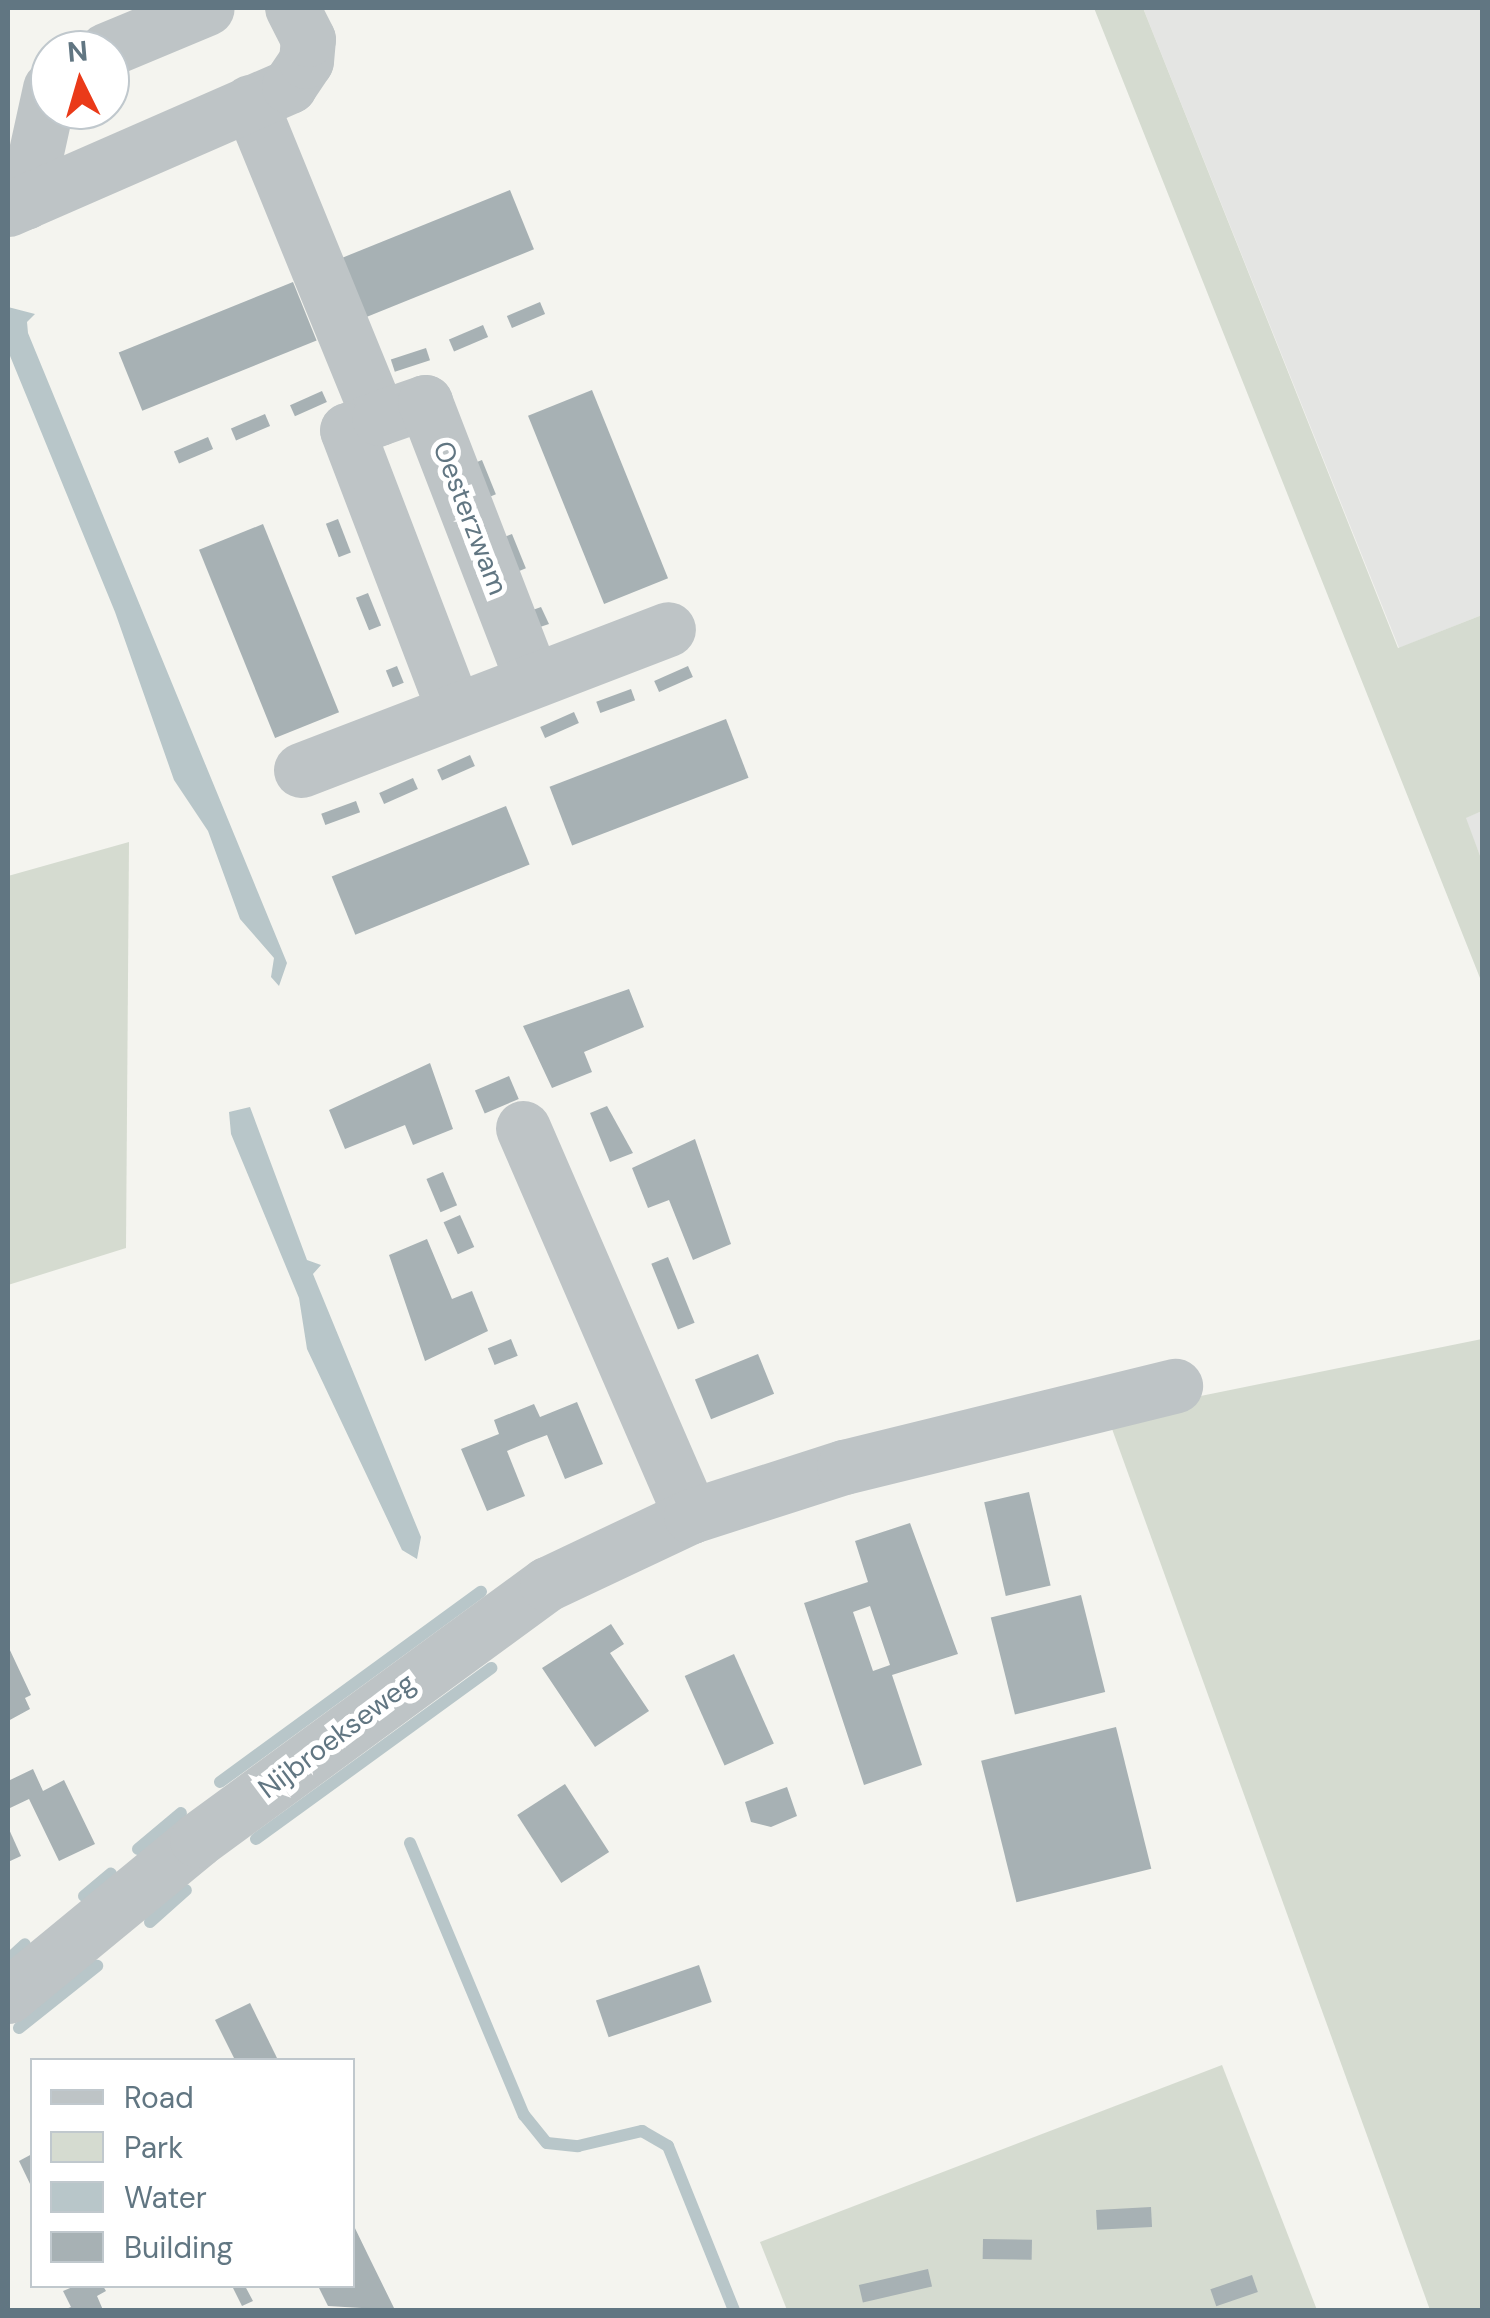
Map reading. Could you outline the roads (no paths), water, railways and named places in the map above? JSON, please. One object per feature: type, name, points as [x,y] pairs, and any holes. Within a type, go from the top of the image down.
[{"type":"street","points":[[130,40],[207,8]]},
{"type":"street","points":[[16,205],[289,86],[306,61],[308,39],[292,8]]},
{"type":"street","points":[[250,102],[380,418]]},
{"type":"street","points":[[16,205],[38,130]]},
{"type":"street","name":"Oesterzwam","points":[[454,708],[347,430],[424,402],[532,679]]},
{"type":"street","points":[[301,770],[454,708],[668,629]]},
{"type":"street","points":[[524,1128],[692,1516]]},
{"type":"street","name":"Nijbroekseweg","points":[[8,1996],[198,1840],[479,1629],[547,1584],[692,1516],[844,1467],[1175,1386]]},
{"type":"water","points":[[8,307],[35,314],[27,322],[28,333],[287,963],[279,986],[271,977],[274,958],[240,919],[208,831],[174,780],[115,612],[8,351]]},
{"type":"water","points":[[250,1107],[307,1260],[321,1265],[313,1274],[421,1537],[417,1559],[402,1550],[307,1349],[299,1298],[231,1134],[229,1112]]},
{"type":"waterway","points":[[220,1782],[481,1592]]},
{"type":"waterway","points":[[256,1839],[491,1668]]},
{"type":"waterway","points":[[138,1849],[181,1813]]},
{"type":"waterway","points":[[410,1843],[524,2115],[547,2143],[578,2146],[642,2131],[668,2146],[734,2310]]},
{"type":"waterway","points":[[84,1896],[111,1873]]},
{"type":"waterway","points":[[150,1922],[186,1890]]},
{"type":"waterway","points":[[8,1960],[25,1944]]},
{"type":"waterway","points":[[19,2028],[97,1966]]}]
